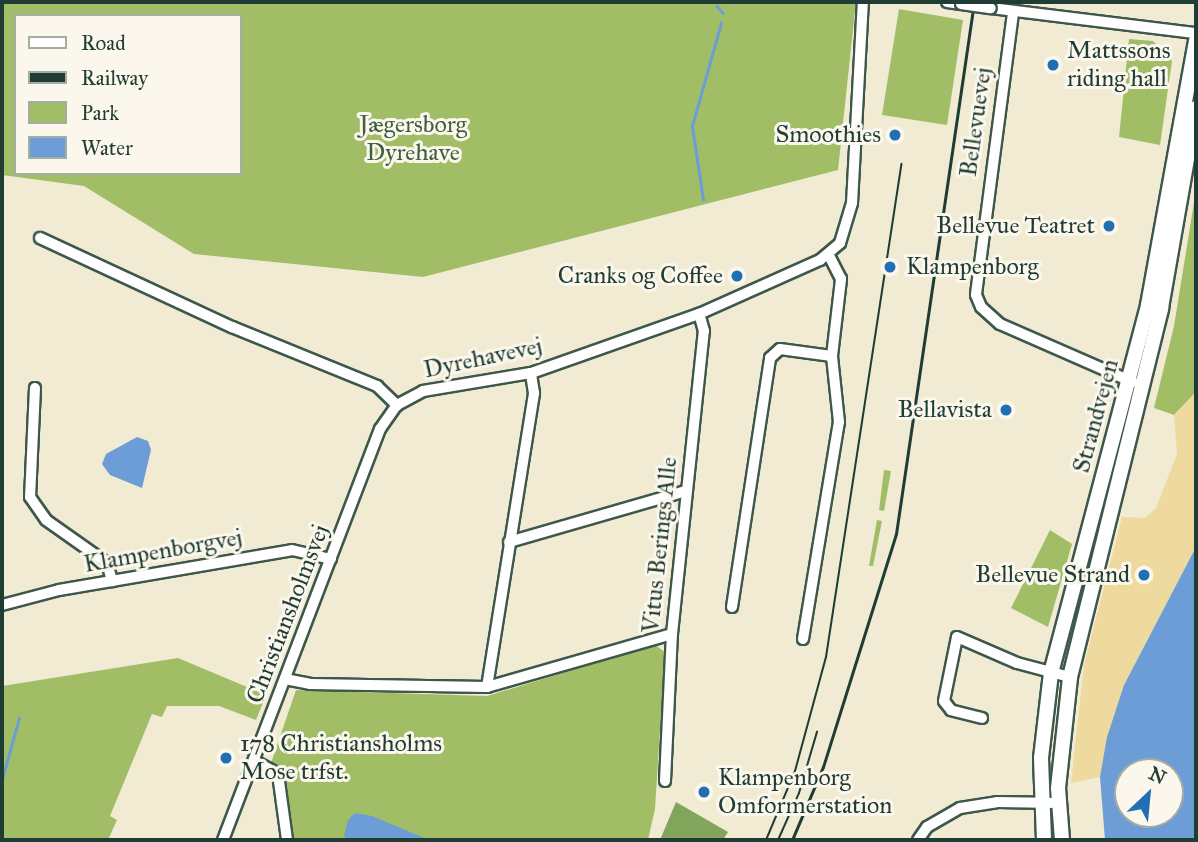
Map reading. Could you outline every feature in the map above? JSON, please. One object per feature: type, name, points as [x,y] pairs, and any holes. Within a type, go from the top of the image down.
[{"type":"main road","name":"Strandvejen","points":[[1062,840],[1058,803],[1070,677],[1136,383],[1196,40]]},
{"type":"main road","name":"Strandvejen","points":[[1044,840],[1041,758],[1051,673],[1136,383],[1161,308],[1196,108]]},
{"type":"street","points":[[803,639],[839,422],[832,356],[841,279],[828,255],[845,234],[851,216],[863,2]]},
{"type":"street","points":[[947,2],[1013,13],[1196,33]]},
{"type":"street","name":"Bellevuevej","points":[[1013,13],[976,295],[981,307],[1000,324],[1136,383]]},
{"type":"street","name":"Dyrehavevej","points":[[40,238],[232,327],[377,386],[397,405],[422,391],[531,373],[699,314],[828,255]]},
{"type":"street","name":"Vitus Berings Alle","points":[[665,781],[672,634],[704,331],[699,314]]},
{"type":"street","points":[[732,607],[770,358],[780,349],[832,356]]},
{"type":"street","points":[[486,687],[534,393],[531,373]]},
{"type":"street","points":[[35,388],[30,497],[46,520],[107,563],[112,581]]},
{"type":"street","name":"Christiansholmsvej","points":[[223,840],[380,429],[397,405]]},
{"type":"street","points":[[509,542],[685,491]]},
{"type":"street","name":"Klampenborgvej","points":[[2,605],[112,581],[292,550],[331,559]]},
{"type":"street","points":[[285,679],[310,684],[486,687],[672,634]]},
{"type":"street","points":[[982,718],[951,710],[944,702],[957,638],[1051,673],[1070,677]]},
{"type":"street","points":[[255,761],[278,774],[287,840]]},
{"type":"street","points":[[918,840],[927,827],[960,807],[997,802],[1058,803]]},
{"type":"green space","name":"Jægersborg Dyrehave","points":[[2,2],[856,2],[838,170],[423,277],[194,254],[84,186],[2,175]]},
{"type":"green space","points":[[899,9],[963,20],[947,125],[882,115]]},
{"type":"green space","points":[[1129,39],[1153,41],[1172,61],[1160,145],[1119,137]]},
{"type":"green space","points":[[1196,190],[1196,392],[1174,415],[1154,408],[1174,326]]},
{"type":"green space","points":[[884,470],[891,471],[884,511],[879,510]]},
{"type":"green space","points":[[877,520],[882,521],[873,566],[869,566]]},
{"type":"green space","points":[[1050,530],[1072,544],[1048,627],[1011,608]]},
{"type":"green space","points":[[655,645],[665,652],[655,809],[648,840],[294,840],[284,774],[271,763],[296,690],[487,696]]},
{"type":"green space","points":[[178,658],[266,695],[256,720],[219,706],[167,706],[162,717],[152,714],[110,816],[117,820],[108,840],[2,840],[2,686]]},
{"type":"green space","points":[[676,802],[728,832],[723,840],[660,840]]},
{"type":"sand","name":"Bellevue Strand","points":[[1196,392],[1196,547],[1124,685],[1100,777],[1071,783],[1084,665],[1122,517],[1145,518],[1156,508],[1177,454],[1174,415]]},
{"type":"water","points":[[137,437],[148,441],[151,450],[142,488],[110,475],[102,464],[106,454]]},
{"type":"water","points":[[1196,547],[1196,840],[1105,840],[1100,777],[1107,737],[1124,685]]},
{"type":"water","points":[[355,813],[372,816],[429,840],[348,840],[344,836],[348,820]]},
{"type":"waterway","points":[[717,6],[723,13]]},
{"type":"waterway","points":[[703,200],[692,126],[721,23]]},
{"type":"waterway","points":[[2,779],[19,718]]},
{"type":"tram line","points":[[766,840],[795,771],[826,657],[901,164]]},
{"type":"tram line","points":[[778,840],[799,793],[817,732]]},
{"type":"railway","points":[[792,840],[823,767],[896,534],[974,2]]},
{"type":"place","name":"Mattssons riding hall","points":[[1053,65]]},
{"type":"place","name":"Smoothies","points":[[895,135]]},
{"type":"place","name":"Bellevue Teatret","points":[[1109,226]]},
{"type":"place","name":"Klampenborg","points":[[890,267]]},
{"type":"place","name":"Cranks og Coffee","points":[[737,276]]},
{"type":"place","name":"Bellavista","points":[[1006,410]]},
{"type":"place","name":"Bellevue Strand","points":[[1144,575]]},
{"type":"place","name":"178 Christiansholms Mose trfst.","points":[[226,758]]},
{"type":"place","name":"Klampenborg Omformerstation","points":[[704,792]]}]
